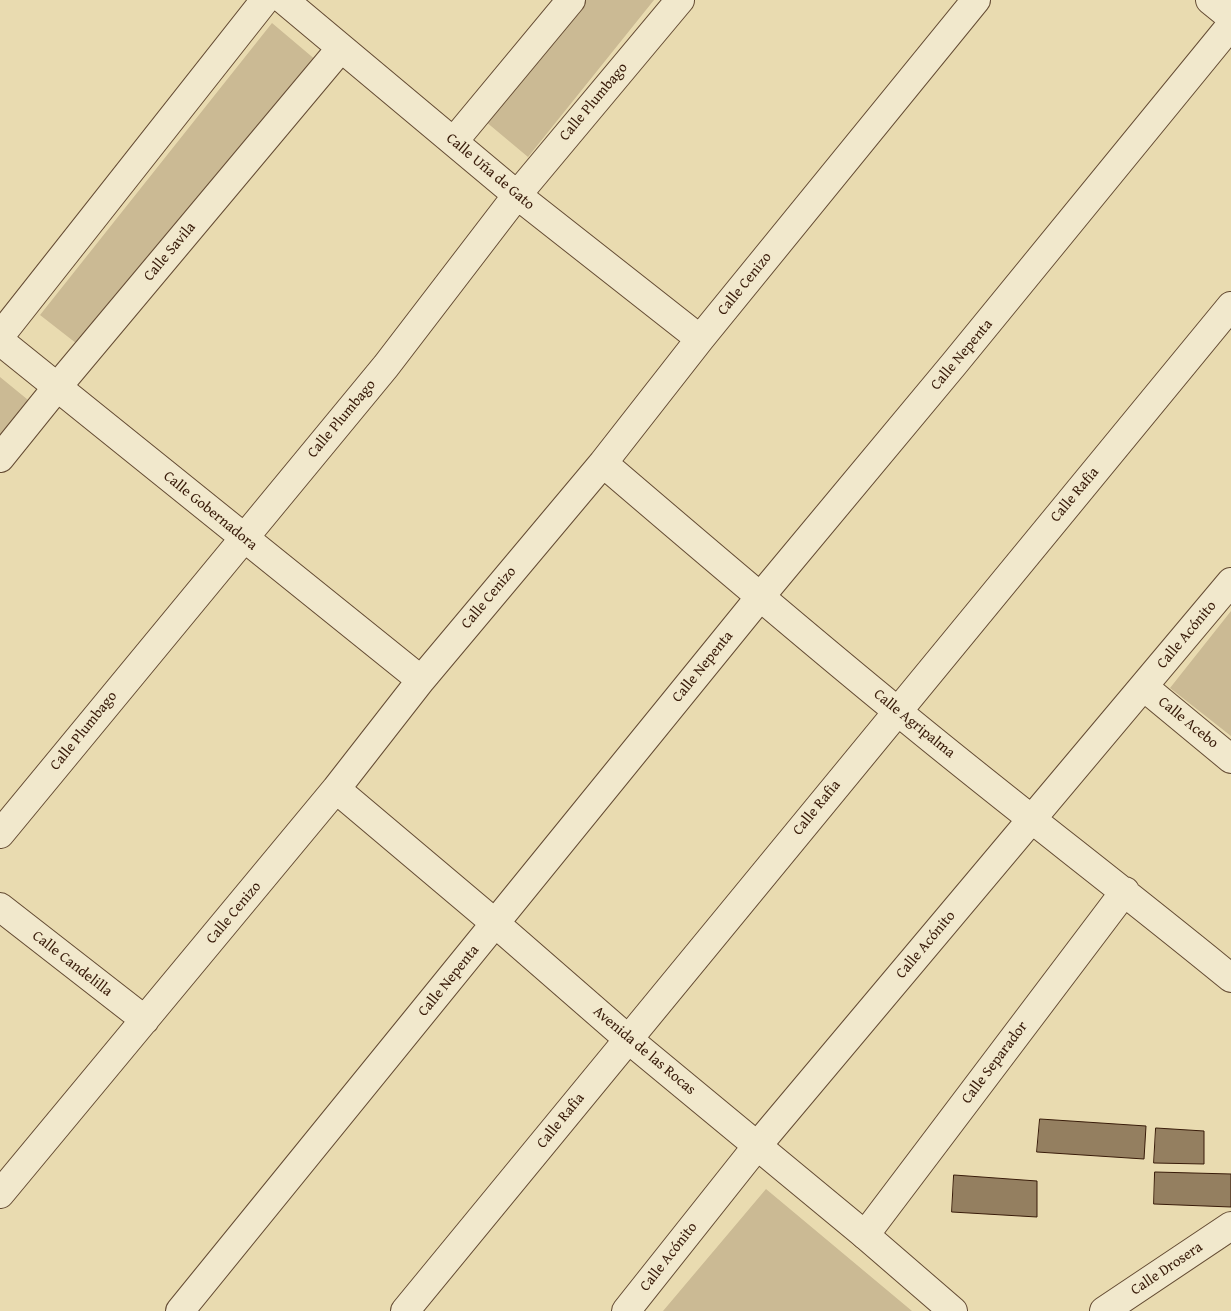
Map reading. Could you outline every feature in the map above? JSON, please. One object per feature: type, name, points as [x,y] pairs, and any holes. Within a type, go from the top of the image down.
[{"type":"street","points":[[0,336],[265,0]]},
{"type":"street","name":"Calle Uña de Gato","points":[[284,0],[517,195],[700,339]]},
{"type":"street","points":[[454,141],[571,0]]},
{"type":"street","name":"Calle Plumbago","points":[[0,834],[386,366],[517,195],[680,0]]},
{"type":"street","name":"Calle Cenizo","points":[[0,1194],[336,789],[421,680],[603,463],[700,339],[974,0]]},
{"type":"street","points":[[1210,0],[1231,17]]},
{"type":"street","name":"Calle Nepenta","points":[[180,1311],[760,597],[1231,26]]},
{"type":"street","name":"Calle Savila","points":[[0,458],[58,386],[342,48]]},
{"type":"street","name":"Calle Rafia","points":[[405,1311],[1231,306]]},
{"type":"street","name":"Calle Gobernadora","points":[[0,341],[421,680]]},
{"type":"street","name":"Calle Agripalma","points":[[603,463],[897,711],[1031,820],[1125,891],[1231,978]]},
{"type":"street","name":"Calle Acónito","points":[[626,1311],[757,1146],[1231,582]]},
{"type":"street","name":"Calle Acebo","points":[[1144,687],[1231,759]]},
{"type":"street","name":"Avenida de las Rocas","points":[[336,789],[496,924],[628,1039],[865,1235],[953,1311]]},
{"type":"street","name":"Calle Separador","points":[[865,1235],[1125,891]]},
{"type":"street","name":"Calle Candelilla","points":[[0,907],[145,1020]]},
{"type":"street","name":"Calle Drosera","points":[[1104,1311],[1231,1226]]},
{"type":"shaded area","points":[[586,0],[654,0],[528,157],[485,121]]},
{"type":"shaded area","points":[[272,23],[317,61],[81,347],[40,315]]},
{"type":"shaded area","points":[[0,377],[33,404],[0,444]]},
{"type":"shaded area","points":[[1231,611],[1231,736],[1170,688]]},
{"type":"shaded area","points":[[766,1189],[912,1311],[663,1311]]},
{"type":"building","points":[[1040,1119],[1146,1126],[1144,1159],[1037,1152]]},
{"type":"building","points":[[1156,1128],[1204,1131],[1204,1164],[1154,1163]]},
{"type":"building","points":[[1155,1172],[1231,1174],[1231,1207],[1154,1204]]},
{"type":"building","points":[[954,1175],[1037,1181],[1037,1217],[952,1212]]}]
